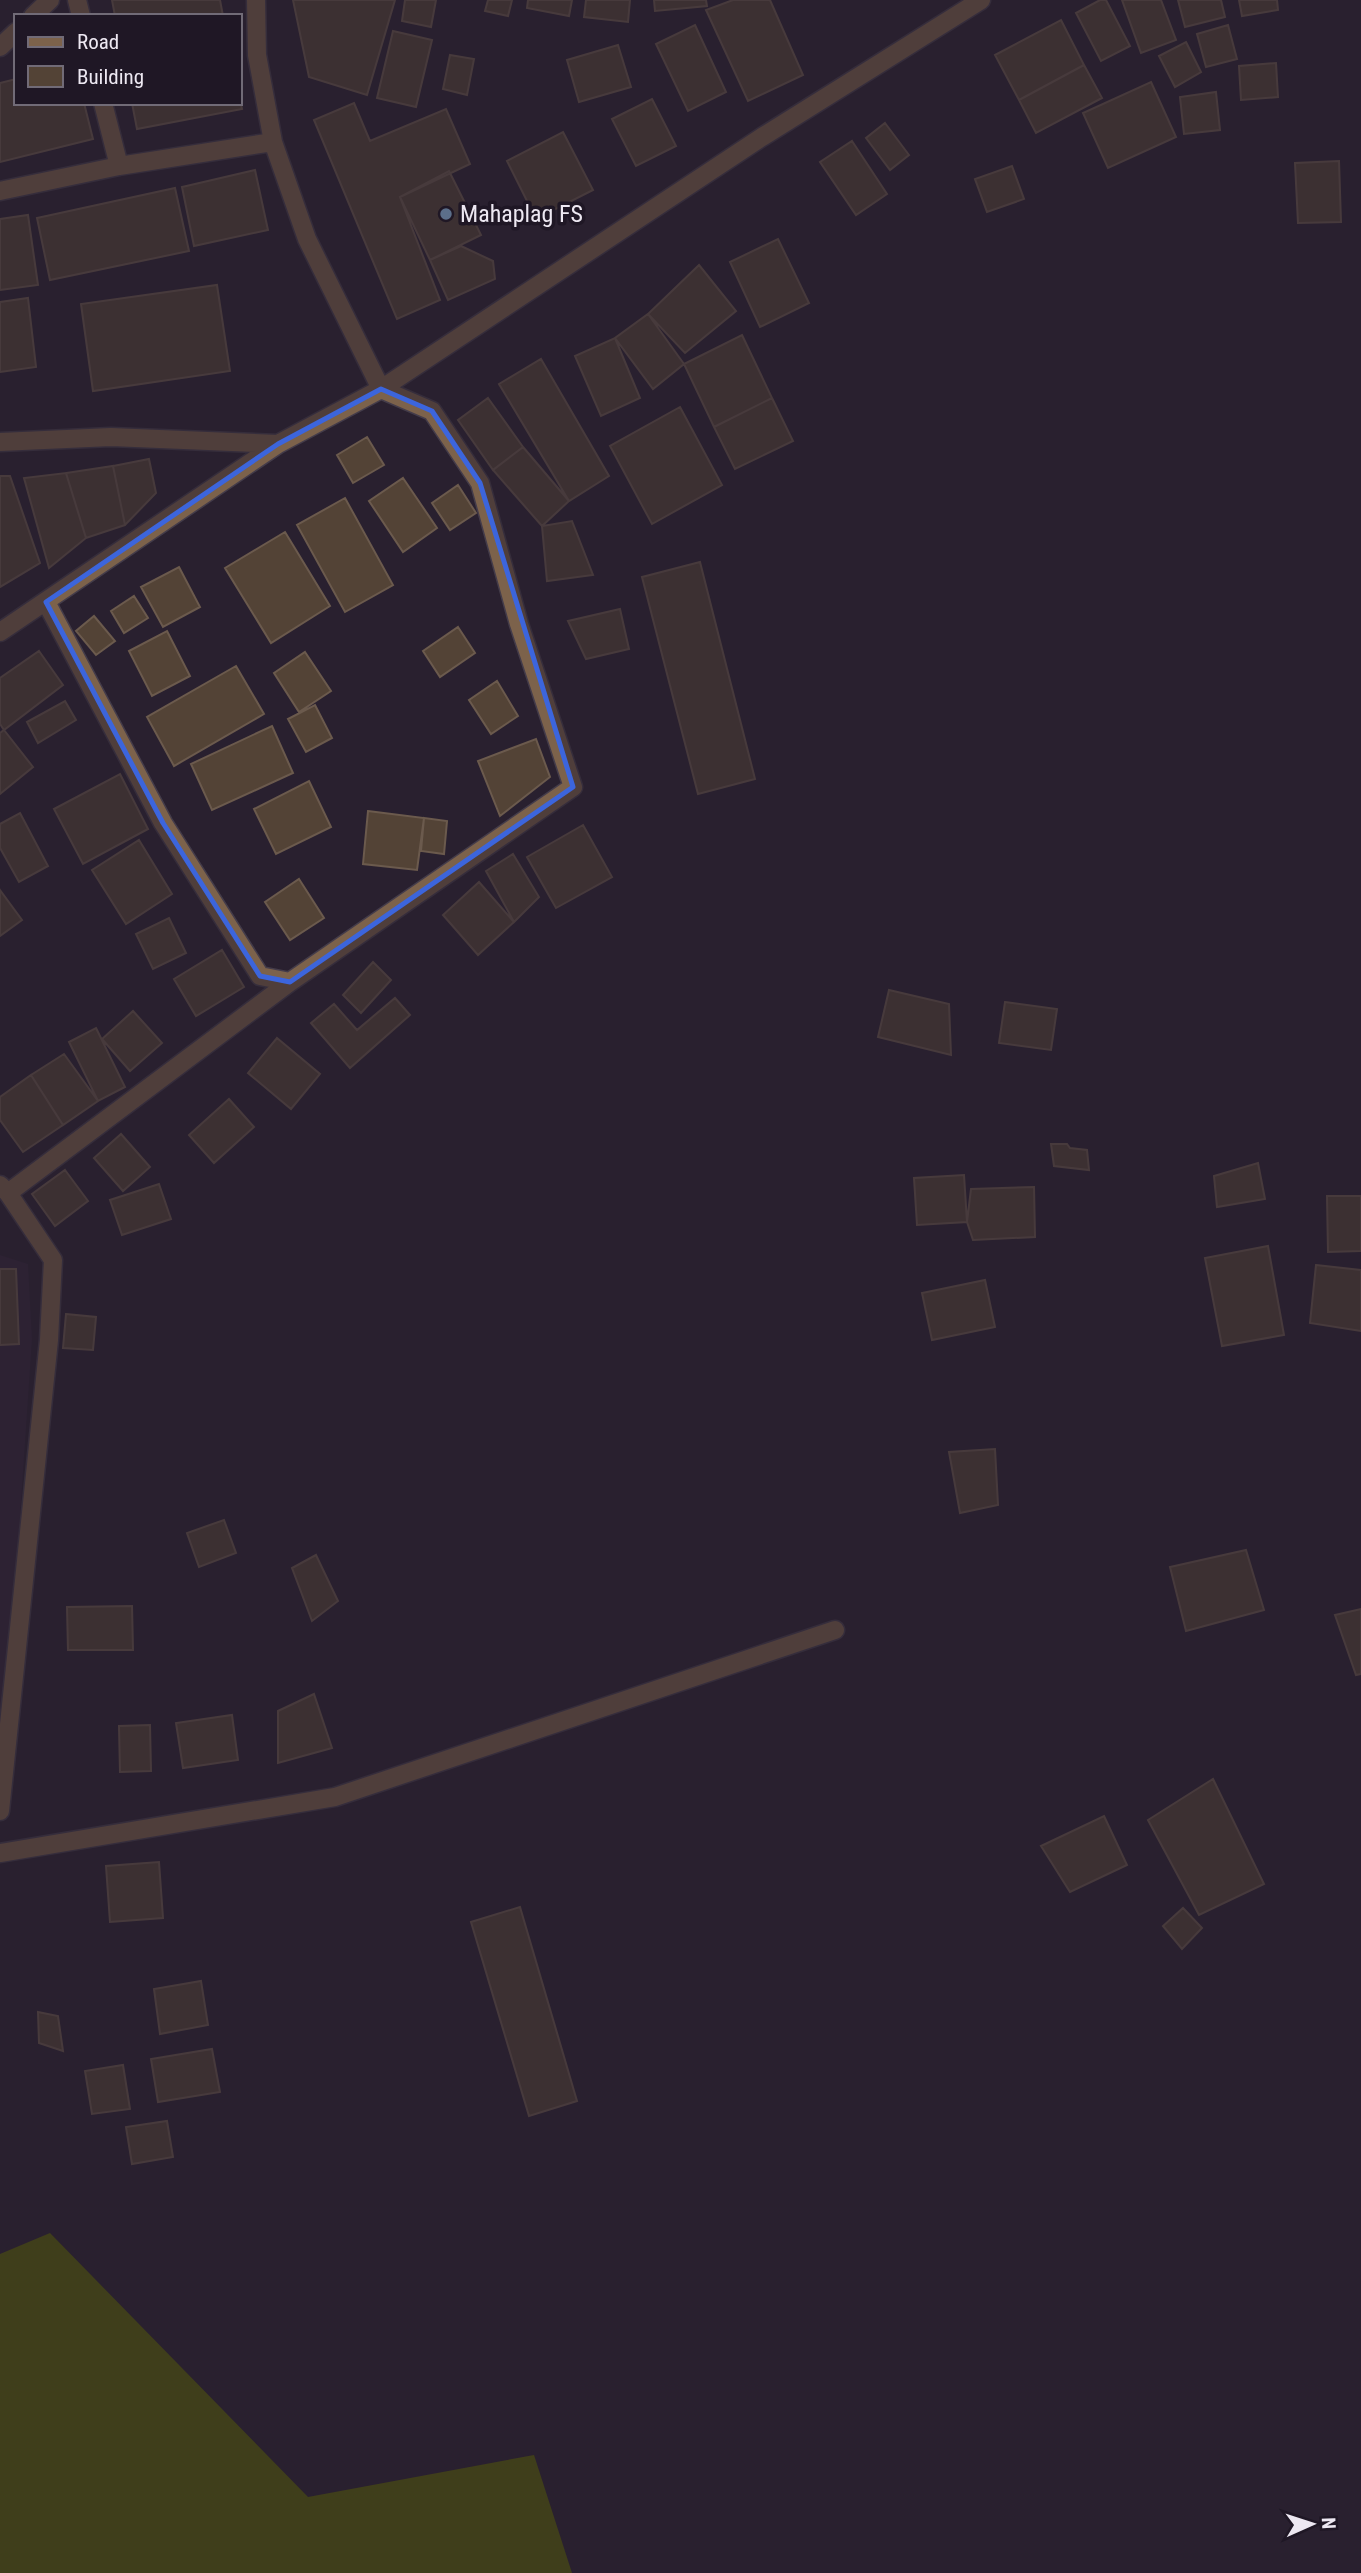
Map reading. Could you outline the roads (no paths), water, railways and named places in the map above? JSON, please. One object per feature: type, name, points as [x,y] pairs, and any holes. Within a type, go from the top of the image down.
[{"type":"street","points":[[35,14],[50,0]]},
{"type":"street","points":[[0,1811],[49,1340],[53,1260],[4,1189],[290,982],[573,787],[519,624],[480,483],[432,411],[381,389],[307,239],[273,142],[257,55],[256,0]]},
{"type":"street","points":[[0,632],[278,444],[381,389],[762,137],[982,0]]},
{"type":"street","points":[[0,47],[14,34]]},
{"type":"street","points":[[104,105],[119,166]]},
{"type":"street","points":[[0,191],[119,166],[273,142]]},
{"type":"street","points":[[0,442],[111,437],[278,444]]},
{"type":"street","points":[[46,602],[163,823],[226,925],[260,976],[290,982]]},
{"type":"street","points":[[0,1853],[335,1797],[835,1630]]},
{"type":"place","name":"Mahaplag FS","points":[[446,214]]}]
